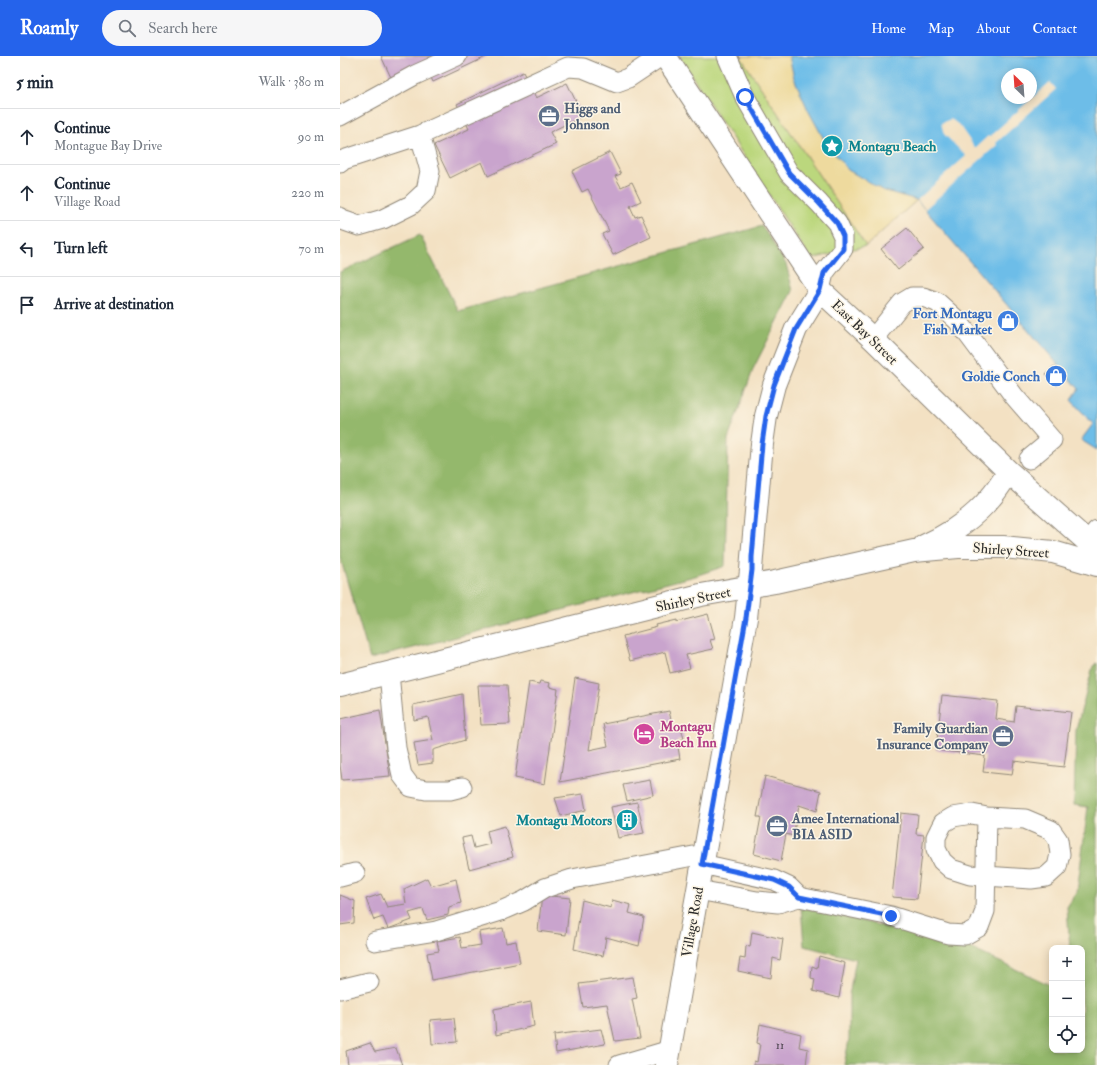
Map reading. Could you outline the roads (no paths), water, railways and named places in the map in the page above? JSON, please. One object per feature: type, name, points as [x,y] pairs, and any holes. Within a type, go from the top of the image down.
[{"type":"main road","name":"East Bay Street","points":[[665,56],[820,290],[1009,472],[1094,541]]},
{"type":"main road","name":"Village Road","points":[[668,1057],[745,625],[766,416],[774,385],[796,329],[820,290]]},
{"type":"main road","points":[[914,551],[943,538],[969,520],[991,497],[1009,472]]},
{"type":"main road","name":"Shirley Street","points":[[340,685],[701,595],[750,587],[914,551],[958,547],[1003,547],[1053,552],[1097,565]]},
{"type":"street","points":[[340,116],[415,75],[457,56]]},
{"type":"street","points":[[340,163],[343,160],[420,135],[568,67],[583,68],[617,82],[628,78],[661,56]]},
{"type":"street","points":[[727,56],[745,97],[789,173],[837,223],[843,236],[843,249],[824,273],[820,290]]},
{"type":"street","points":[[340,217],[342,220],[359,226],[383,219],[411,205],[426,191],[430,171],[420,135]]},
{"type":"street","points":[[872,339],[902,302],[912,297],[922,297],[936,302],[958,321],[1014,396],[1052,440],[1029,459]]},
{"type":"street","points":[[389,673],[396,748],[402,775],[411,787],[426,790],[450,790],[462,787]]},
{"type":"street","points":[[972,814],[987,817],[1025,819],[1051,830],[1058,840],[1060,854],[1057,867],[1046,877],[1031,880],[970,875],[951,869],[942,861],[936,849],[936,837],[943,823],[953,817],[972,814]]},
{"type":"street","points":[[698,890],[758,902],[778,903],[799,897],[891,916],[948,934],[964,935],[979,927],[985,911],[987,817]]},
{"type":"street","points":[[375,941],[436,931],[501,911],[524,901],[545,888],[572,879],[703,859],[774,880],[789,887],[799,897]]},
{"type":"street","points":[[340,989],[369,982]]},
{"type":"street","points":[[619,1065],[668,1057]]},
{"type":"water","points":[[789,56],[1097,56],[1097,450],[1081,440],[1093,424],[1071,400],[1079,389],[917,200],[882,190],[848,170],[826,143],[808,110],[794,78]]},
{"type":"place","name":"Higgs and Johnson","points":[[549,116]]},
{"type":"place","name":"Montagu Beach","points":[[832,146]]},
{"type":"place","name":"Fort Montagu Fish Market","points":[[1008,321]]},
{"type":"place","name":"Goldie Conch","points":[[1056,376]]},
{"type":"place","name":"Montagu Beach Inn","points":[[644,734]]},
{"type":"place","name":"Family Guardian Insurance Company","points":[[1003,736]]},
{"type":"place","name":"Montagu Motors","points":[[627,820]]},
{"type":"place","name":"Amee International BIA ASID","points":[[777,826]]}]
